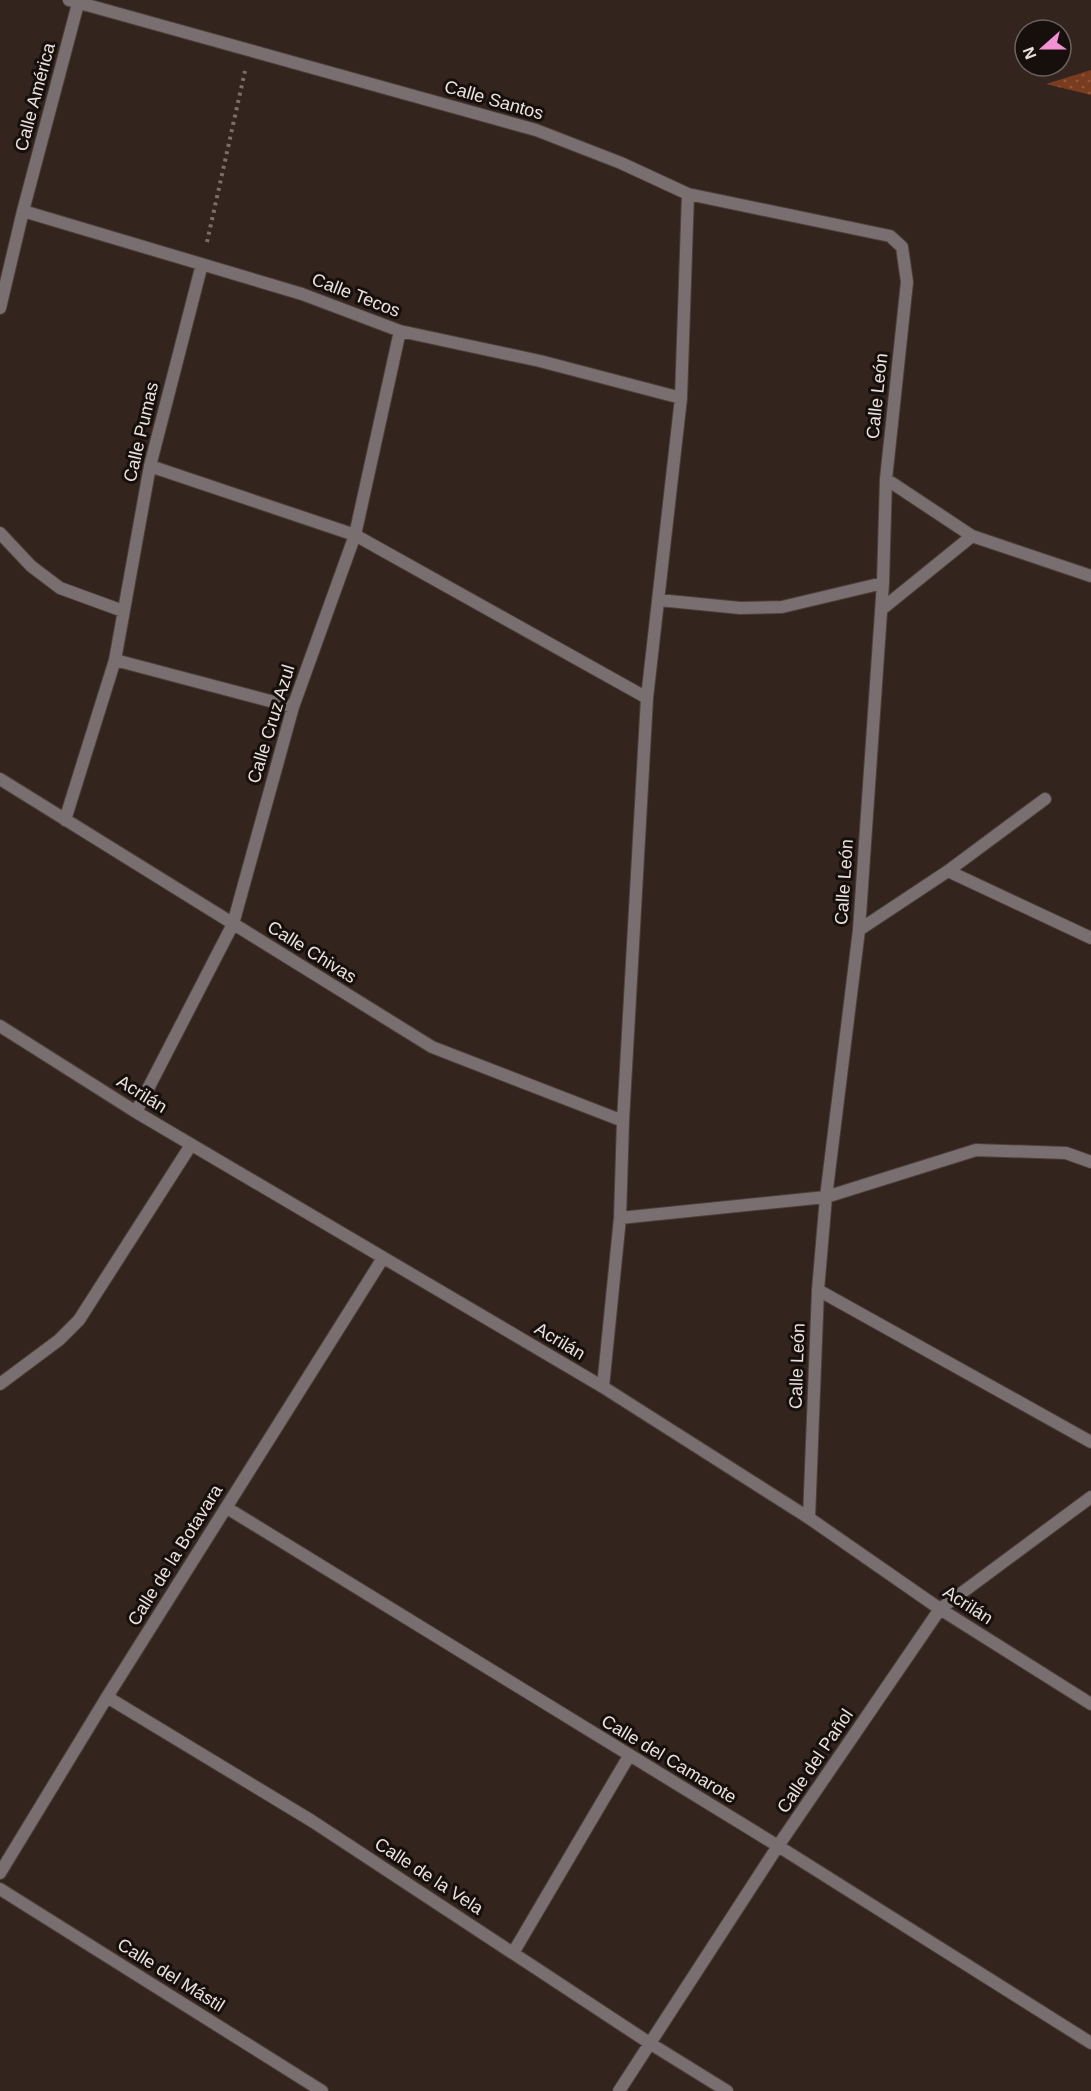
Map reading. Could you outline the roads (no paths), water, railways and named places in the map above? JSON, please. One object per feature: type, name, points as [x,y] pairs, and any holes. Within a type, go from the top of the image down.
[{"type":"street","name":"Calle Santos","points":[[76,1],[536,130],[621,163],[688,194],[890,236],[902,247]]},
{"type":"street","name":"Calle América","points":[[0,308],[76,1]]},
{"type":"street","points":[[603,1387],[620,1218],[623,1121],[647,698],[681,398],[688,194]]},
{"type":"street","name":"Calle Tecos","points":[[23,211],[302,294],[400,331],[540,361],[681,398]]},
{"type":"street","name":"Calle León","points":[[809,1518],[818,1290],[826,1197],[859,930],[882,609],[886,479],[907,282],[902,247]]},
{"type":"street","name":"Calle Pumas","points":[[64,820],[115,660],[150,466],[202,264]]},
{"type":"street","name":"Calle Cruz Azul","points":[[136,1112],[233,924],[293,707],[355,535],[400,331]]},
{"type":"street","points":[[150,466],[355,535],[647,698]]},
{"type":"street","points":[[886,479],[972,536],[1091,576]]},
{"type":"street","points":[[0,532],[31,566],[60,588],[123,611]]},
{"type":"street","points":[[882,609],[972,536]]},
{"type":"street","points":[[659,600],[740,608],[782,607],[883,584]]},
{"type":"street","points":[[115,660],[293,707]]},
{"type":"street","name":"Calle Chivas","points":[[0,779],[432,1047],[623,1121]]},
{"type":"street","points":[[859,930],[948,871],[1045,799]]},
{"type":"street","points":[[948,871],[1091,938]]},
{"type":"street","name":"Acrilán","points":[[0,1026],[191,1145],[603,1387],[809,1518],[940,1610],[1091,1704]]},
{"type":"street","points":[[0,1384],[59,1340],[79,1320],[191,1145]]},
{"type":"street","points":[[620,1218],[826,1197],[976,1150],[1066,1153],[1091,1162]]},
{"type":"street","name":"Calle de la Botavara","points":[[0,1873],[106,1696],[383,1258]]},
{"type":"street","points":[[818,1290],[1091,1442]]},
{"type":"street","name":"Calle del Pañol","points":[[619,2091],[778,1846],[940,1610],[1091,1497]]},
{"type":"street","name":"Calle del Camarote","points":[[227,1508],[778,1846],[1091,2043]]},
{"type":"street","name":"Calle de la Vela","points":[[106,1696],[312,1821],[651,2044],[728,2091]]},
{"type":"street","points":[[513,1953],[629,1756]]},
{"type":"street","name":"Calle del Mástil","points":[[0,1889],[322,2091]]}]
